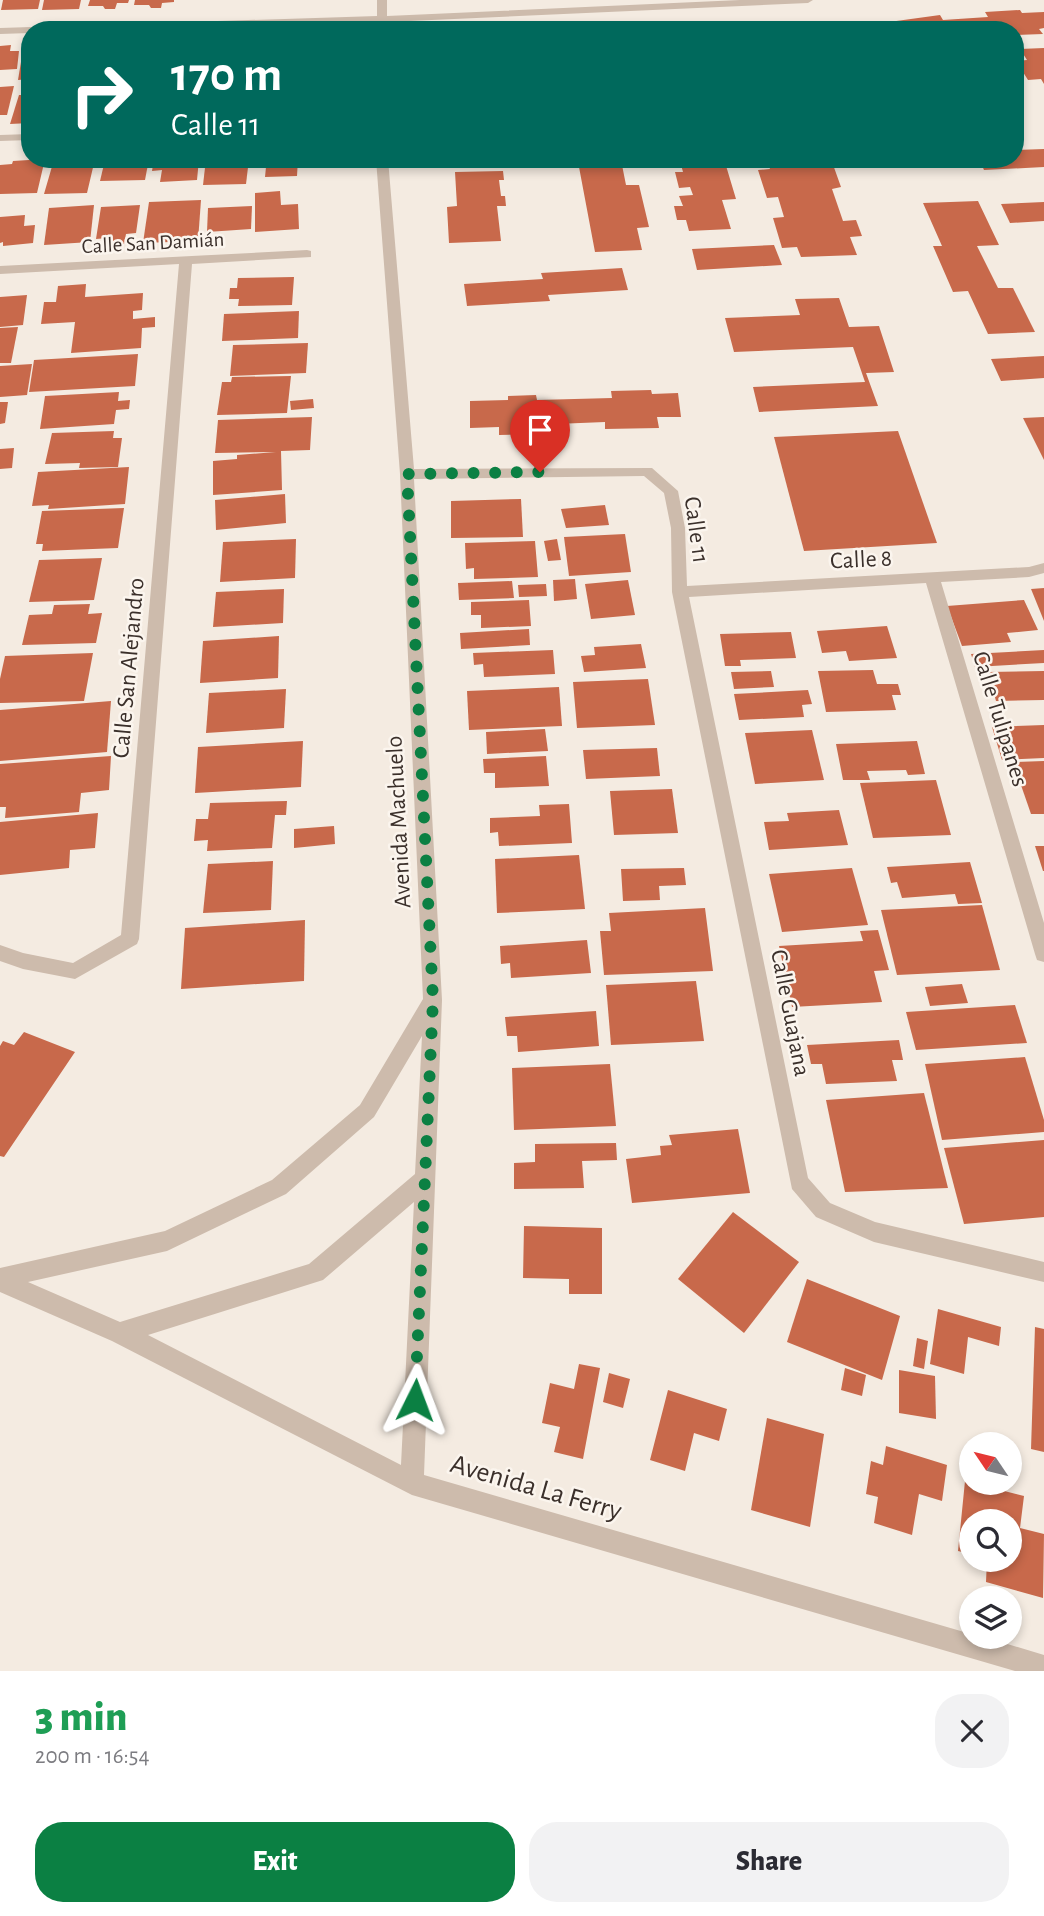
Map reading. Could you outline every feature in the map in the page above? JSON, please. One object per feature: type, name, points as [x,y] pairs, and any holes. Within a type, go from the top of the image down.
[{"type":"street","points":[[382,0],[382,21]]},
{"type":"street","points":[[420,21],[651,3],[808,0]]},
{"type":"street","points":[[0,30],[21,30]]},
{"type":"street","points":[[0,138],[21,137]]},
{"type":"street","name":"Avenida Machuelo","points":[[383,168],[407,474],[433,1000],[411,1483]]},
{"type":"street","name":"Calle San Damián","points":[[0,271],[307,254]]},
{"type":"street","name":"Calle San Alejandro","points":[[0,953],[23,961],[75,971],[130,939],[186,261]]},
{"type":"street","name":"Calle 11","points":[[407,474],[647,471],[671,491],[678,528],[680,592]]},
{"type":"street","name":"Calle 8","points":[[680,592],[932,579],[1029,572],[1044,568]]},
{"type":"street","name":"Calle Tulipanes","points":[[932,579],[1044,954]]},
{"type":"street","name":"Calle Guajana","points":[[680,592],[799,1182],[823,1210],[874,1233],[1044,1272]]},
{"type":"street","points":[[0,1279],[167,1241],[279,1187],[367,1111],[433,1000]]},
{"type":"street","points":[[120,1332],[315,1273],[425,1179]]},
{"type":"street","name":"Avenida La Ferry","points":[[0,1279],[120,1332],[411,1483],[1044,1667]]},
{"type":"building","points":[[3,0],[40,0],[38,9],[1,10]]},
{"type":"building","points":[[44,0],[81,0],[79,9],[42,10]]},
{"type":"building","points":[[90,0],[129,0],[128,3],[117,3],[115,9],[105,9],[103,6],[88,6]]},
{"type":"building","points":[[135,0],[174,2],[162,3],[161,8],[151,8],[149,5],[134,5]]},
{"type":"building","points":[[985,12],[1044,12],[1044,28],[1039,29],[1043,34],[1024,35],[1024,21],[896,21],[940,15],[943,20],[988,17]]},
{"type":"building","points":[[11,45],[10,51],[19,51],[17,69],[0,70],[0,46]]},
{"type":"building","points":[[1044,48],[1044,84],[1041,79],[1028,80],[1024,74],[1024,60],[1027,60],[1024,49]]},
{"type":"building","points":[[14,86],[7,115],[0,115],[0,87]]},
{"type":"building","points":[[19,95],[21,95],[21,123],[10,124]]},
{"type":"building","points":[[1044,149],[1044,167],[1024,168],[1024,150]]},
{"type":"building","points":[[21,160],[21,168],[43,168],[37,193],[0,194],[0,165],[12,164],[13,161]]},
{"type":"building","points":[[52,168],[93,168],[87,193],[44,194]]},
{"type":"building","points":[[103,168],[147,168],[145,180],[100,181]]},
{"type":"building","points":[[152,168],[198,168],[197,180],[160,182],[162,170],[152,171]]},
{"type":"building","points":[[205,168],[248,168],[246,184],[203,185]]},
{"type":"building","points":[[266,168],[297,168],[297,176],[265,177]]},
{"type":"building","points":[[579,168],[623,168],[626,185],[639,185],[649,227],[637,228],[642,250],[595,252]]},
{"type":"building","points":[[682,168],[727,168],[736,199],[722,200],[731,229],[689,231],[686,220],[677,220],[674,206],[683,206],[679,196],[693,195],[690,187],[679,188],[675,172],[683,172]]},
{"type":"building","points":[[834,168],[841,187],[832,189],[843,221],[856,220],[862,236],[850,237],[857,255],[801,257],[797,247],[782,248],[773,218],[784,217],[778,197],[767,198],[758,170]]},
{"type":"building","points":[[983,168],[1024,168],[984,170]]},
{"type":"building","points":[[503,171],[504,180],[499,180],[501,196],[505,196],[506,206],[497,206],[501,241],[449,243],[447,207],[457,206],[455,172]]},
{"type":"building","points":[[280,191],[281,205],[298,204],[299,229],[255,232],[255,193]]},
{"type":"building","points":[[201,200],[198,241],[143,243],[149,202]]},
{"type":"building","points":[[978,201],[999,245],[977,246],[998,288],[1013,288],[1035,332],[988,334],[968,291],[953,292],[933,246],[942,246],[923,203]]},
{"type":"building","points":[[1044,202],[1044,221],[1010,223],[1001,204]]},
{"type":"building","points":[[94,205],[90,242],[44,245],[49,208]]},
{"type":"building","points":[[140,205],[136,233],[126,234],[124,244],[107,245],[108,238],[96,239],[101,207]]},
{"type":"building","points":[[252,206],[251,229],[207,232],[208,208]]},
{"type":"building","points":[[25,215],[24,226],[35,225],[33,243],[3,246],[3,242],[0,243],[0,217]]},
{"type":"building","points":[[774,245],[782,265],[697,270],[692,249]]},
{"type":"building","points":[[622,268],[628,290],[548,295],[550,301],[467,306],[464,284],[543,279],[541,273]]},
{"type":"building","points":[[294,277],[292,305],[238,306],[239,299],[229,299],[230,288],[237,288],[238,278]]},
{"type":"building","points":[[86,284],[85,297],[143,293],[142,310],[133,311],[133,319],[155,317],[155,327],[142,328],[141,348],[71,353],[75,322],[41,324],[44,302],[56,302],[58,286]]},
{"type":"building","points":[[27,295],[23,325],[0,327],[0,297]]},
{"type":"building","points":[[839,298],[849,327],[879,326],[894,372],[866,373],[878,406],[759,412],[753,387],[865,382],[853,347],[734,352],[725,318],[800,315],[795,299]]},
{"type":"building","points":[[299,311],[298,338],[222,341],[224,314]]},
{"type":"building","points":[[18,327],[11,363],[0,363],[0,328]]},
{"type":"building","points":[[308,343],[306,373],[230,376],[233,345]]},
{"type":"building","points":[[138,354],[135,386],[29,392],[34,360]]},
{"type":"building","points":[[1044,356],[1044,378],[1001,381],[991,359]]},
{"type":"building","points":[[32,364],[27,395],[0,397],[0,366]]},
{"type":"building","points":[[291,376],[287,413],[217,415],[222,382],[231,382],[232,377]]},
{"type":"building","points":[[651,390],[652,394],[678,393],[681,417],[657,417],[659,428],[605,429],[605,422],[556,424],[556,434],[499,435],[499,427],[470,428],[470,401],[508,400],[508,396],[536,395],[537,400],[612,398],[611,391]]},
{"type":"building","points":[[119,392],[118,401],[130,400],[129,409],[116,410],[114,424],[40,429],[45,396]]},
{"type":"building","points":[[313,399],[314,408],[291,410],[290,401]]},
{"type":"building","points":[[0,402],[8,402],[5,423],[0,424]]},
{"type":"building","points":[[312,417],[310,450],[281,451],[282,490],[213,495],[213,461],[237,459],[237,455],[276,452],[215,453],[218,420]]},
{"type":"building","points":[[1044,417],[1044,460],[1023,418]]},
{"type":"building","points":[[114,431],[113,438],[122,438],[118,467],[79,468],[80,463],[45,464],[52,433]]},
{"type":"building","points":[[898,431],[937,543],[804,551],[774,437]]},
{"type":"building","points":[[14,448],[12,468],[0,469],[0,449]]},
{"type":"building","points":[[129,467],[125,504],[48,509],[49,505],[32,506],[38,472]]},
{"type":"building","points":[[285,494],[286,523],[216,530],[215,500]]},
{"type":"building","points":[[521,499],[523,537],[451,538],[451,501]]},
{"type":"building","points":[[605,505],[609,525],[566,528],[561,509]]},
{"type":"building","points":[[124,508],[118,548],[42,551],[43,544],[36,544],[42,511]]},
{"type":"building","points":[[625,534],[631,572],[569,576],[564,537]]},
{"type":"building","points":[[296,539],[295,578],[220,582],[223,542]]},
{"type":"building","points":[[557,539],[561,560],[548,561],[544,541]]},
{"type":"building","points":[[535,541],[538,577],[474,579],[474,568],[466,569],[465,543]]},
{"type":"building","points":[[102,558],[94,600],[29,602],[39,560]]},
{"type":"building","points":[[575,579],[577,599],[554,601],[553,580]]},
{"type":"building","points":[[628,580],[635,615],[591,619],[585,584]]},
{"type":"building","points":[[512,581],[514,598],[459,600],[458,583]]},
{"type":"building","points":[[546,584],[547,596],[519,597],[518,585]]},
{"type":"building","points":[[1044,588],[1044,621],[1031,589]]},
{"type":"building","points":[[284,589],[283,623],[213,627],[216,592]]},
{"type":"building","points":[[529,600],[531,626],[481,628],[481,615],[471,615],[471,602]]},
{"type":"building","points":[[1024,600],[1038,630],[1007,633],[1011,642],[962,646],[947,606]]},
{"type":"building","points":[[90,604],[88,614],[102,613],[96,643],[22,645],[29,615],[52,614],[54,605]]},
{"type":"building","points":[[887,626],[897,658],[849,661],[846,651],[822,653],[817,631]]},
{"type":"building","points":[[529,629],[530,645],[461,649],[460,633]]},
{"type":"building","points":[[791,632],[796,658],[740,660],[741,666],[725,666],[720,634]]},
{"type":"building","points":[[279,636],[278,678],[200,683],[203,641]]},
{"type":"building","points":[[641,644],[646,668],[584,672],[581,656],[595,655],[594,647]]},
{"type":"building","points":[[553,650],[555,674],[484,677],[483,664],[474,665],[473,653]]},
{"type":"building","points":[[1044,650],[1044,663],[975,667],[971,654]]},
{"type":"building","points":[[93,653],[84,701],[0,703],[0,679],[5,656]]},
{"type":"building","points":[[873,670],[877,684],[898,684],[901,695],[892,695],[896,710],[826,712],[818,671]]},
{"type":"building","points":[[771,671],[774,687],[734,689],[731,672]]},
{"type":"building","points":[[1044,671],[1044,700],[996,701],[988,672]]},
{"type":"building","points":[[648,679],[655,725],[577,728],[573,682]]},
{"type":"building","points":[[559,687],[562,726],[469,730],[467,691]]},
{"type":"building","points":[[286,689],[284,728],[206,733],[209,693]]},
{"type":"building","points":[[808,690],[812,704],[802,705],[804,717],[739,720],[734,694]]},
{"type":"building","points":[[111,701],[107,752],[0,761],[0,710]]},
{"type":"building","points":[[1044,725],[1044,758],[1002,760],[992,727]]},
{"type":"building","points":[[545,729],[548,751],[487,754],[486,732]]},
{"type":"building","points":[[812,730],[824,780],[755,784],[745,733]]},
{"type":"building","points":[[303,741],[301,787],[195,793],[198,747]]},
{"type":"building","points":[[917,741],[925,774],[908,775],[906,770],[867,771],[870,780],[843,780],[836,744]]},
{"type":"building","points":[[657,748],[660,776],[586,779],[583,750]]},
{"type":"building","points":[[111,756],[109,790],[81,793],[79,812],[5,818],[6,807],[0,807],[0,764]]},
{"type":"building","points":[[546,756],[549,786],[495,788],[495,773],[484,773],[483,759]]},
{"type":"building","points":[[1044,761],[1044,814],[1031,814],[1013,762]]},
{"type":"building","points":[[936,780],[951,835],[873,838],[860,783]]},
{"type":"building","points":[[672,789],[678,833],[614,835],[610,791]]},
{"type":"building","points":[[287,801],[286,815],[275,815],[272,848],[207,851],[208,840],[194,841],[196,819],[208,819],[210,803]]},
{"type":"building","points":[[569,804],[572,843],[499,846],[498,832],[490,833],[490,818],[540,816],[539,805]]},
{"type":"building","points":[[839,810],[848,845],[769,850],[764,822],[789,821],[787,813]]},
{"type":"building","points":[[98,813],[95,848],[70,850],[69,868],[0,875],[0,822]]},
{"type":"building","points":[[334,826],[335,844],[294,848],[294,829]]},
{"type":"building","points":[[1035,846],[1044,846],[1044,871],[1043,871]]},
{"type":"building","points":[[579,855],[585,909],[497,913],[495,859]]},
{"type":"building","points":[[273,861],[271,910],[203,913],[208,864]]},
{"type":"building","points":[[970,862],[982,903],[958,904],[955,894],[902,898],[897,882],[891,883],[887,867]]},
{"type":"building","points":[[684,868],[686,885],[659,886],[660,900],[623,901],[621,869]]},
{"type":"building","points":[[852,868],[868,925],[782,932],[769,874]]},
{"type":"building","points":[[982,905],[1000,970],[897,975],[881,910]]},
{"type":"building","points":[[705,908],[713,971],[604,975],[600,931],[611,931],[609,913]]},
{"type":"building","points":[[305,920],[304,981],[181,989],[185,928]]},
{"type":"building","points":[[878,930],[889,970],[874,971],[882,1002],[792,1007],[779,946],[863,941],[860,931]]},
{"type":"building","points":[[587,940],[591,973],[511,978],[510,963],[501,964],[500,946]]},
{"type":"building","points":[[696,981],[704,1041],[611,1045],[606,985]]},
{"type":"building","points":[[962,984],[968,1003],[930,1006],[925,987]]},
{"type":"building","points":[[1015,1005],[1027,1043],[916,1050],[906,1012]]},
{"type":"building","points":[[596,1011],[599,1046],[518,1052],[517,1036],[507,1036],[505,1017]]},
{"type":"building","points":[[24,1032],[75,1052],[4,1157],[0,1156],[0,1046],[3,1041],[14,1045]]},
{"type":"building","points":[[899,1040],[903,1060],[892,1060],[897,1081],[826,1084],[822,1064],[811,1064],[807,1045]]},
{"type":"building","points":[[1025,1057],[1044,1120],[1044,1132],[942,1140],[925,1064]]},
{"type":"building","points":[[610,1064],[616,1126],[514,1130],[512,1068]]},
{"type":"building","points":[[924,1093],[948,1188],[845,1192],[826,1100]]},
{"type":"building","points":[[738,1129],[750,1193],[632,1203],[626,1159],[661,1155],[660,1146],[672,1145],[669,1135]]},
{"type":"building","points":[[1044,1140],[1044,1217],[964,1224],[944,1148]]},
{"type":"building","points":[[616,1143],[617,1160],[582,1161],[584,1188],[514,1189],[514,1163],[535,1162],[535,1144]]},
{"type":"building","points":[[733,1212],[799,1262],[744,1333],[678,1279]]},
{"type":"building","points":[[524,1226],[602,1228],[602,1294],[569,1294],[569,1279],[523,1278]]},
{"type":"building","points":[[807,1279],[900,1316],[882,1380],[787,1342]]},
{"type":"building","points":[[938,1309],[1001,1327],[999,1346],[968,1337],[964,1374],[930,1364]]},
{"type":"building","points":[[1035,1327],[1044,1329],[1044,1452],[1031,1449]]},
{"type":"building","points":[[917,1338],[928,1341],[924,1369],[913,1366]]},
{"type":"building","points":[[579,1364],[600,1368],[583,1459],[554,1452],[560,1427],[542,1423],[550,1383],[574,1389]]},
{"type":"building","points":[[845,1368],[866,1375],[862,1396],[841,1390]]},
{"type":"building","points":[[899,1370],[935,1376],[936,1419],[899,1413]]},
{"type":"building","points":[[609,1373],[630,1379],[623,1408],[603,1402]]},
{"type":"building","points":[[668,1390],[727,1409],[719,1441],[694,1433],[685,1471],[650,1460]]},
{"type":"building","points":[[767,1418],[824,1434],[810,1527],[751,1510]]},
{"type":"building","points":[[886,1446],[947,1465],[942,1501],[919,1494],[912,1535],[874,1523],[878,1497],[866,1494],[871,1461],[883,1465]]},
{"type":"building","points":[[964,1495],[1024,1496],[1022,1512],[1022,1509],[962,1509]]},
{"type":"building","points":[[1022,1528],[1044,1534],[1043,1598],[1022,1592],[1022,1586],[1000,1586],[986,1582],[986,1572],[1022,1572]]},
{"type":"route","points":[[415,1400],[433,1000],[407,474],[540,472]]}]
